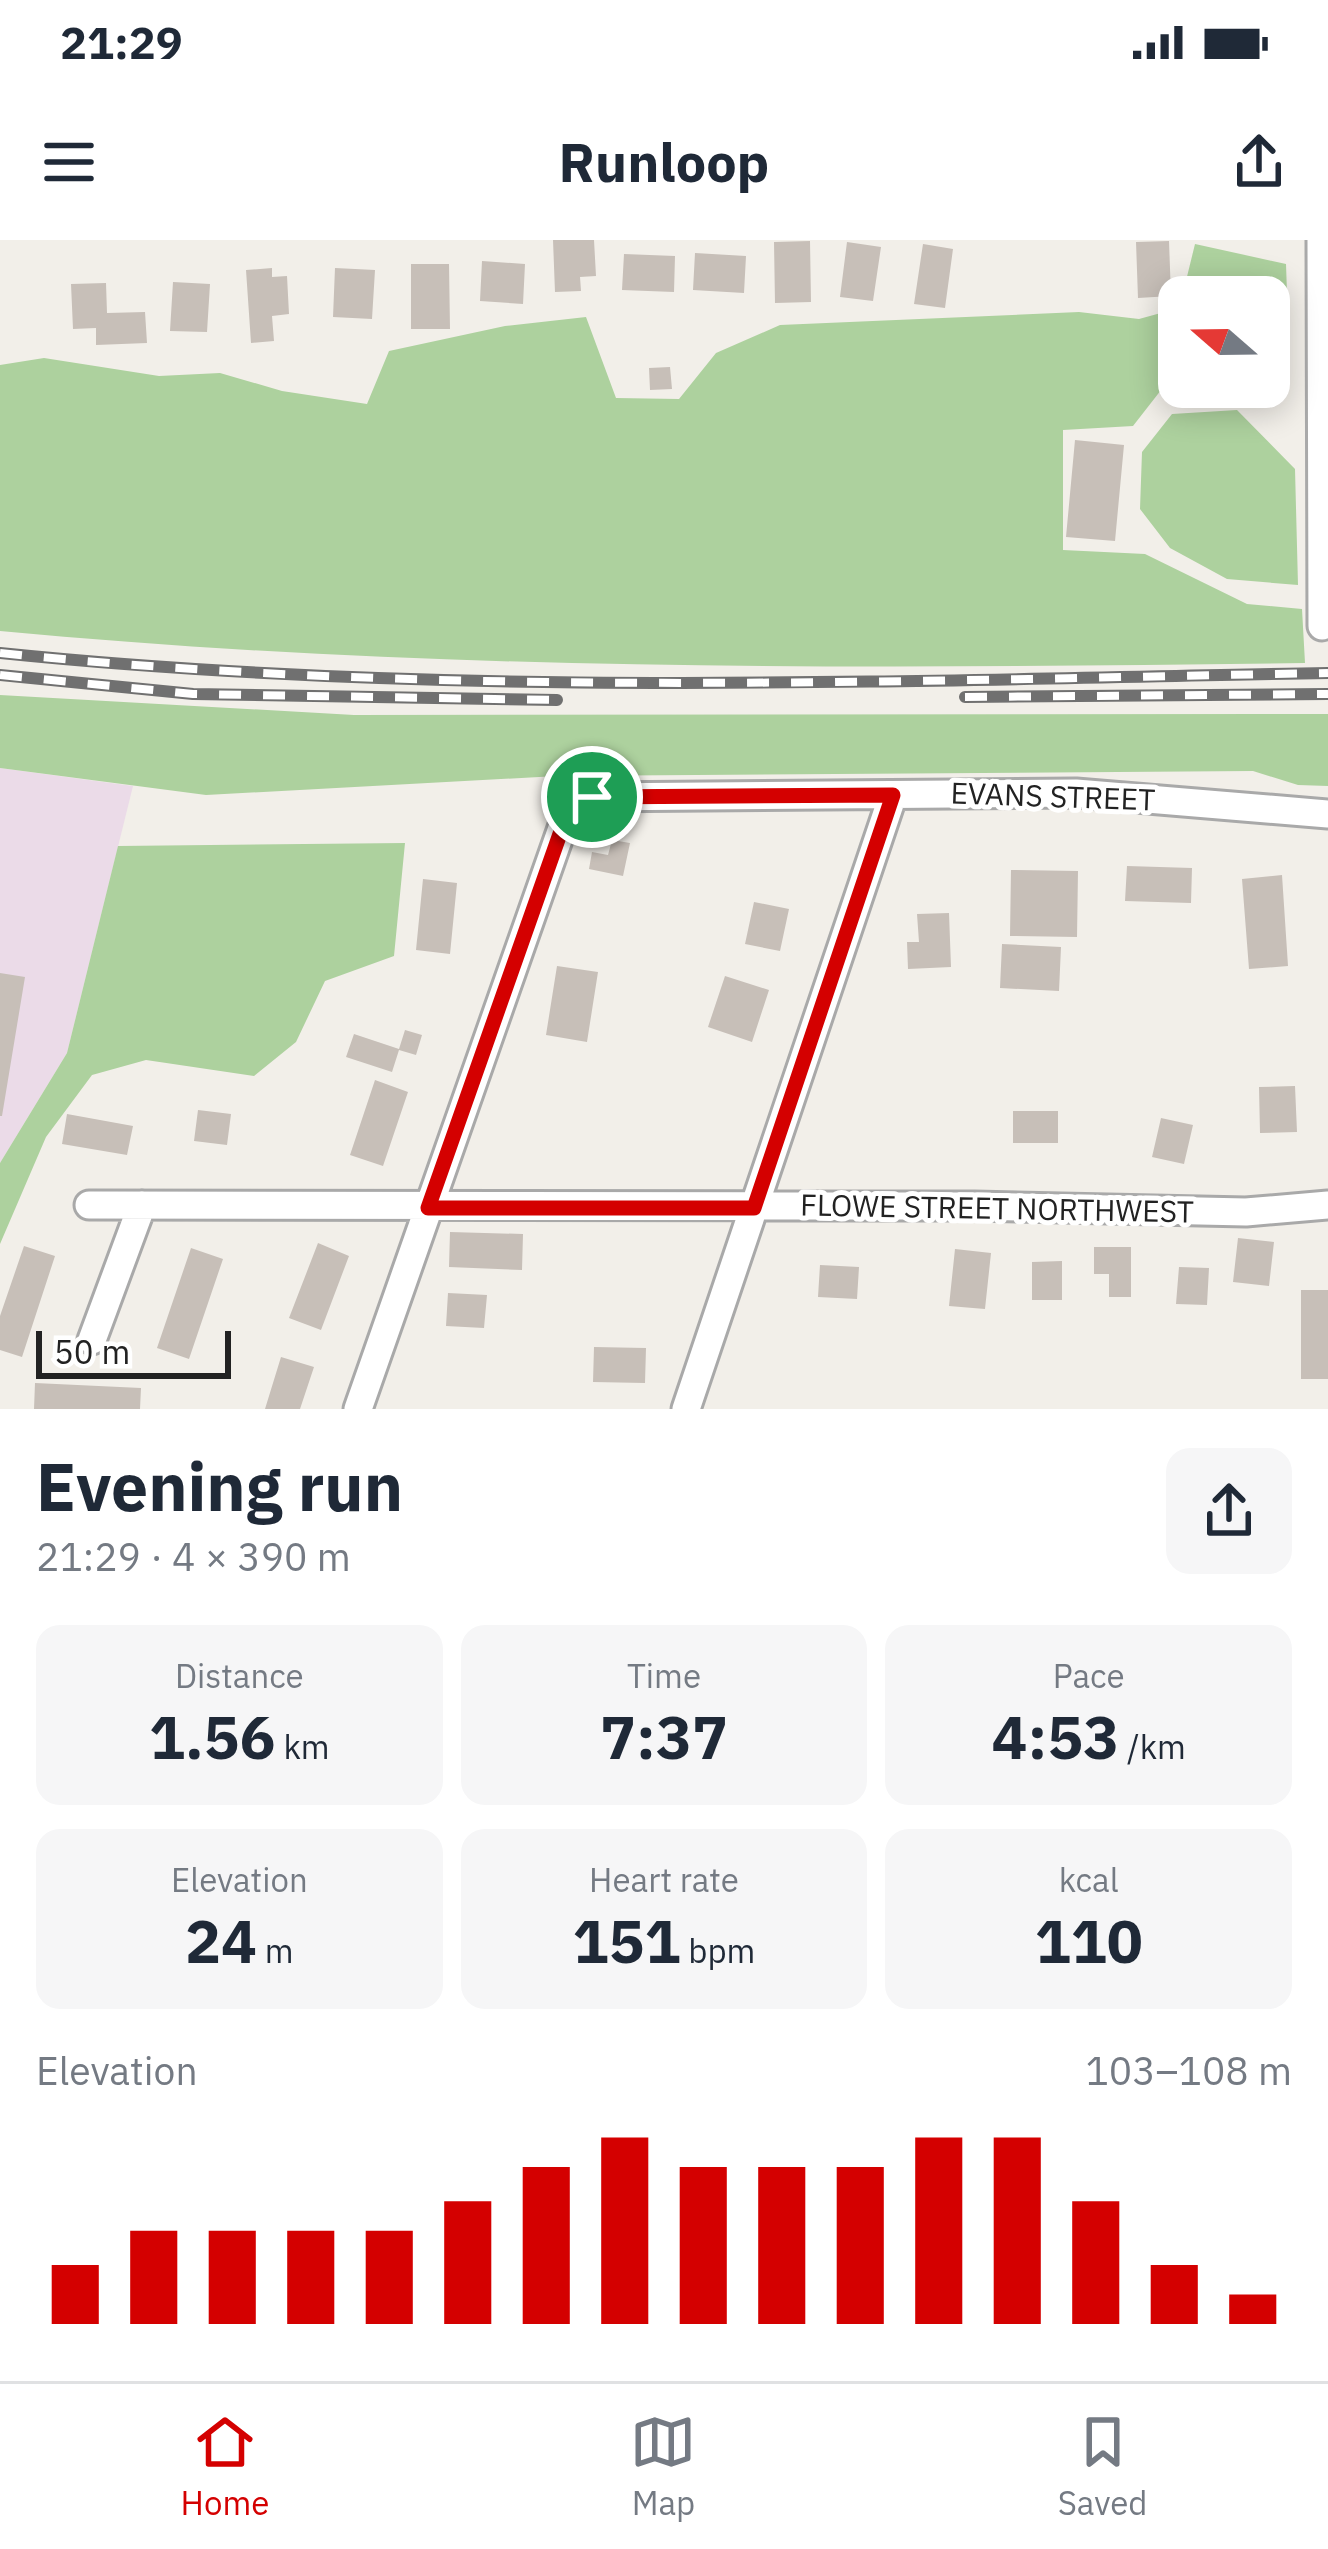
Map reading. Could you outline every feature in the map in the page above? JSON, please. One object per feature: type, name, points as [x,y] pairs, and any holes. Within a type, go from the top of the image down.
[{"type":"street","points":[[1321,240],[1322,626]]},
{"type":"street","name":"EVANS STREET","points":[[428,1208],[567,814],[592,797],[1076,793],[1328,814]]},
{"type":"street","points":[[686,1409],[893,795]]},
{"type":"street","name":"FLOWE STREET NORTHWEST","points":[[89,1205],[1246,1212],[1328,1205]]},
{"type":"street","points":[[92,1340],[142,1205]]},
{"type":"street","points":[[358,1409],[428,1208]]},
{"type":"shaded area","points":[[0,768],[133,786],[67,1053],[0,1163]]},
{"type":"green space","points":[[1195,244],[1286,264],[1286,276],[1187,276]]},
{"type":"green space","points":[[1079,312],[1139,319],[1158,314],[1158,394],[1133,426],[1063,430],[1063,550],[1145,554],[1247,604],[1302,609],[1305,663],[815,666],[488,661],[0,631],[0,365],[44,358],[159,376],[220,373],[282,391],[367,404],[389,351],[505,326],[586,317],[616,398],[679,399],[716,353],[780,325]]},
{"type":"green space","points":[[1237,410],[1295,469],[1298,585],[1227,579],[1170,548],[1140,509],[1142,452],[1172,414]]},
{"type":"green space","points":[[0,695],[354,715],[1328,714],[1328,786],[1298,785],[1253,771],[557,776],[206,795],[0,768]]},
{"type":"green space","points":[[405,843],[394,956],[325,981],[296,1042],[254,1076],[146,1060],[92,1075],[46,1137],[0,1244],[0,1163],[67,1053],[118,846]]},
{"type":"building","points":[[553,240],[594,240],[596,276],[580,277],[581,291],[555,292]]},
{"type":"building","points":[[810,241],[811,302],[775,303],[774,242]]},
{"type":"building","points":[[1169,241],[1170,276],[1158,276],[1158,297],[1138,298],[1136,242]]},
{"type":"building","points":[[847,242],[881,247],[873,301],[840,297]]},
{"type":"building","points":[[923,244],[953,249],[945,308],[914,304]]},
{"type":"building","points":[[695,253],[746,256],[744,293],[693,290]]},
{"type":"building","points":[[624,254],[675,256],[674,292],[622,290]]},
{"type":"building","points":[[482,261],[525,264],[523,304],[480,301]]},
{"type":"building","points":[[411,264],[449,264],[450,329],[411,329]]},
{"type":"building","points":[[272,268],[272,277],[287,276],[289,314],[272,316],[274,341],[251,343],[246,270]]},
{"type":"building","points":[[335,268],[375,270],[372,319],[333,317]]},
{"type":"building","points":[[173,282],[210,284],[207,332],[170,331]]},
{"type":"building","points":[[106,283],[107,313],[145,312],[147,343],[96,345],[96,328],[73,329],[71,284]]},
{"type":"building","points":[[670,367],[672,389],[650,390],[649,368]]},
{"type":"building","points":[[1075,440],[1124,445],[1115,541],[1066,537]]},
{"type":"building","points":[[612,840],[630,843],[623,876],[589,869],[592,852],[608,855]]},
{"type":"building","points":[[1127,866],[1192,868],[1191,903],[1125,901]]},
{"type":"building","points":[[1011,870],[1078,871],[1077,937],[1010,936]]},
{"type":"building","points":[[1282,875],[1288,966],[1249,969],[1242,879]]},
{"type":"building","points":[[423,879],[457,883],[450,954],[416,950]]},
{"type":"building","points":[[754,902],[789,909],[780,951],[745,944]]},
{"type":"building","points":[[949,913],[951,967],[908,969],[907,942],[919,942],[917,914]]},
{"type":"building","points":[[1002,944],[1061,947],[1059,991],[1000,988]]},
{"type":"building","points":[[557,966],[598,972],[587,1042],[546,1035]]},
{"type":"building","points":[[0,973],[25,977],[2,1116],[0,1116]]},
{"type":"building","points":[[725,976],[769,990],[752,1042],[708,1027]]},
{"type":"building","points":[[405,1030],[422,1035],[416,1055],[399,1050],[392,1072],[346,1057],[354,1034],[399,1049]]},
{"type":"building","points":[[375,1080],[408,1092],[383,1166],[350,1155]]},
{"type":"building","points":[[1295,1086],[1297,1132],[1260,1133],[1259,1087]]},
{"type":"building","points":[[198,1110],[231,1114],[227,1145],[194,1141]]},
{"type":"building","points":[[1013,1111],[1058,1111],[1058,1143],[1013,1143]]},
{"type":"building","points":[[67,1114],[133,1126],[127,1155],[62,1144]]},
{"type":"building","points":[[1161,1118],[1193,1125],[1184,1164],[1152,1157]]},
{"type":"building","points":[[450,1232],[523,1234],[522,1270],[449,1267]]},
{"type":"building","points":[[1238,1238],[1274,1242],[1269,1286],[1233,1282]]},
{"type":"building","points":[[318,1243],[349,1256],[321,1330],[289,1318]]},
{"type":"building","points":[[24,1246],[55,1256],[22,1357],[0,1350],[0,1316]]},
{"type":"building","points":[[1094,1247],[1131,1247],[1131,1297],[1109,1297],[1109,1274],[1094,1274]]},
{"type":"building","points":[[191,1248],[223,1259],[189,1359],[157,1348]]},
{"type":"building","points":[[955,1249],[991,1253],[985,1309],[949,1306]]},
{"type":"building","points":[[1062,1261],[1062,1300],[1032,1300],[1032,1262]]},
{"type":"building","points":[[820,1265],[859,1267],[857,1299],[818,1297]]},
{"type":"building","points":[[1179,1267],[1209,1268],[1207,1305],[1176,1304]]},
{"type":"building","points":[[1301,1290],[1328,1290],[1328,1379],[1301,1379]]},
{"type":"building","points":[[448,1293],[487,1295],[484,1328],[446,1326]]},
{"type":"building","points":[[594,1347],[646,1348],[645,1383],[593,1382]]},
{"type":"building","points":[[281,1357],[314,1367],[300,1409],[265,1409]]},
{"type":"building","points":[[35,1383],[141,1388],[140,1409],[34,1409]]},
{"type":"railway","points":[[0,653],[166,667],[497,681],[829,682],[1328,673]]},
{"type":"railway","points":[[0,675],[193,694],[557,700]]},
{"type":"railway","points":[[965,697],[1328,694]]},
{"type":"route","points":[[893,795],[754,1208],[428,1208],[567,814],[592,797],[893,795]]}]
